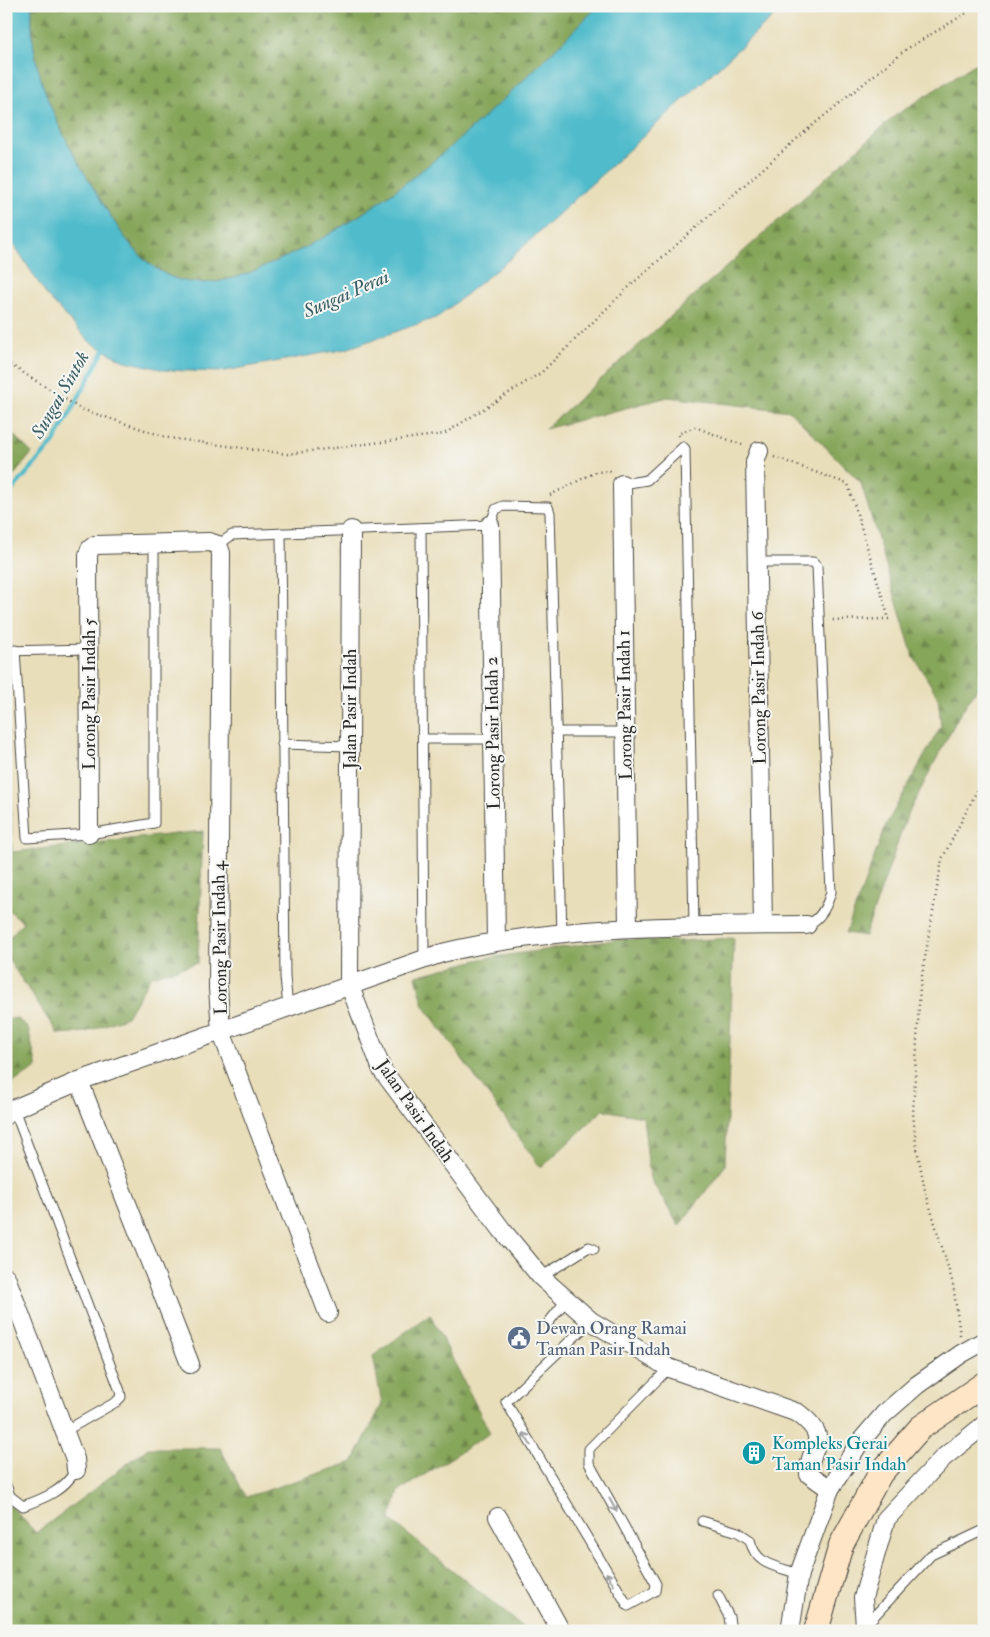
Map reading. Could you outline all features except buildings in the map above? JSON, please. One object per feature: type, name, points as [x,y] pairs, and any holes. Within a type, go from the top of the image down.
[{"type":"main road","points":[[816,1631],[841,1545],[880,1474],[920,1428],[984,1384]]},
{"type":"street","name":"Lorong Pasir Indah 6","points":[[759,451],[755,462],[763,925]]},
{"type":"street","name":"Lorong Pasir Indah 1","points":[[622,484],[628,927]]},
{"type":"street","name":"Lorong Pasir Indah 2","points":[[490,525],[496,940]]},
{"type":"street","name":"Jalan Pasir Indah","points":[[351,530],[349,984],[382,1070],[502,1230],[541,1277],[592,1321],[669,1368],[798,1413],[810,1422],[818,1443],[809,1474],[830,1489]]},
{"type":"street","points":[[154,543],[209,542],[218,545]]},
{"type":"street","name":"Lorong Pasir Indah 5","points":[[89,834],[88,555],[90,549],[95,545],[154,543]]},
{"type":"street","name":"Lorong Pasir Indah 4","points":[[218,545],[221,553],[218,988],[221,1032],[328,1313]]},
{"type":"street","points":[[10,1112],[79,1081],[221,1032],[349,984],[424,958],[496,940],[628,927],[807,925]]},
{"type":"street","points":[[79,1081],[190,1364]]},
{"type":"street","points":[[6,1277],[65,1431],[75,1459],[76,1470]]},
{"type":"street","points":[[790,1631],[799,1574],[830,1489],[860,1442],[884,1414],[917,1385],[960,1354],[984,1341]]},
{"type":"street","points":[[863,1629],[863,1598],[886,1519],[944,1458],[984,1425]]},
{"type":"street","points":[[498,1517],[561,1631]]},
{"type":"lane","points":[[622,484],[647,480],[683,447],[685,449],[694,926]]},
{"type":"lane","points":[[218,545],[232,535],[490,525],[496,509],[503,506],[545,506],[550,510],[562,934]]},
{"type":"lane","points":[[421,528],[424,958]]},
{"type":"lane","points":[[281,533],[285,977],[288,1007]]},
{"type":"lane","points":[[89,649],[11,651],[26,836],[31,839],[89,834],[154,823],[154,543]]},
{"type":"lane","points":[[757,562],[813,562],[817,566],[831,892],[828,903],[816,921],[807,925]]},
{"type":"lane","points":[[556,732],[625,732]]},
{"type":"lane","points":[[423,739],[493,739]]},
{"type":"lane","points":[[282,744],[350,746]]},
{"type":"lane","points":[[10,1112],[120,1391],[121,1397],[116,1402],[65,1431]]},
{"type":"lane","points":[[541,1277],[589,1247],[594,1249]]},
{"type":"lane","points":[[548,1322],[568,1299]]},
{"type":"lane","points":[[592,1321],[506,1402],[626,1605],[631,1606],[655,1591],[656,1584],[589,1463],[589,1449],[669,1368]]},
{"type":"lane","points":[[6,1486],[10,1496],[22,1506],[48,1497],[69,1482],[76,1470]]},
{"type":"lane","points":[[702,1521],[738,1532],[750,1540],[753,1552],[758,1560],[799,1574]]},
{"type":"lane","points":[[863,1629],[930,1555],[984,1530]]},
{"type":"lane","points":[[718,1595],[729,1617],[731,1631]]},
{"type":"path","points":[[6,362],[80,408],[169,438],[287,454],[444,434],[542,372],[632,284],[808,129],[905,50],[978,6]]},
{"type":"path","points":[[683,447],[678,434],[695,427],[848,484],[889,619],[818,620]]},
{"type":"path","points":[[545,506],[550,495],[596,472],[610,471],[622,484]]},
{"type":"path","points":[[960,1354],[953,1284],[926,1190],[916,1144],[914,1113],[920,987],[942,859],[984,777]]},
{"type":"green space","points":[[32,6],[598,6],[488,114],[408,181],[366,211],[322,238],[266,266],[220,281],[196,283],[169,276],[143,258],[122,234],[84,172],[60,127],[42,81],[32,32]]},
{"type":"green space","points":[[984,58],[984,678],[958,717],[907,816],[865,936],[846,933],[886,825],[941,726],[938,697],[913,656],[861,483],[790,411],[668,397],[545,429],[896,115]]},
{"type":"green space","points":[[6,428],[32,453],[6,485]]},
{"type":"green space","points":[[6,720],[8,722],[12,852],[203,831],[198,963],[151,976],[127,1017],[86,1032],[58,1034],[6,956],[6,941],[23,922],[6,908]]},
{"type":"green space","points":[[734,938],[725,1166],[679,1226],[650,1178],[643,1117],[603,1110],[541,1168],[424,1006],[416,976],[481,959],[621,939],[677,941]]},
{"type":"green space","points":[[16,1018],[28,1028],[37,1068],[6,1087],[6,1020]]},
{"type":"green space","points":[[430,1314],[490,1433],[399,1491],[390,1520],[528,1631],[6,1631],[6,1501],[36,1533],[148,1448],[220,1448],[246,1497],[353,1462],[382,1404],[373,1356]]},
{"type":"water","name":"Sungai Perai","points":[[6,6],[32,6],[32,32],[36,57],[50,104],[72,150],[122,234],[143,258],[169,276],[184,281],[208,283],[243,275],[277,261],[322,238],[366,211],[408,181],[488,114],[598,6],[785,6],[512,257],[438,317],[346,349],[219,372],[164,370],[122,360],[90,342],[47,296],[6,232]]},
{"type":"waterway","name":"Sungai Sintok","points":[[6,497],[54,442],[107,345]]},
{"type":"place","name":"Dewan Orang Ramai Taman Pasir Indah","points":[[519,1338]]},
{"type":"place","name":"Kompleks Gerai Taman Pasir Indah","points":[[754,1453]]}]
